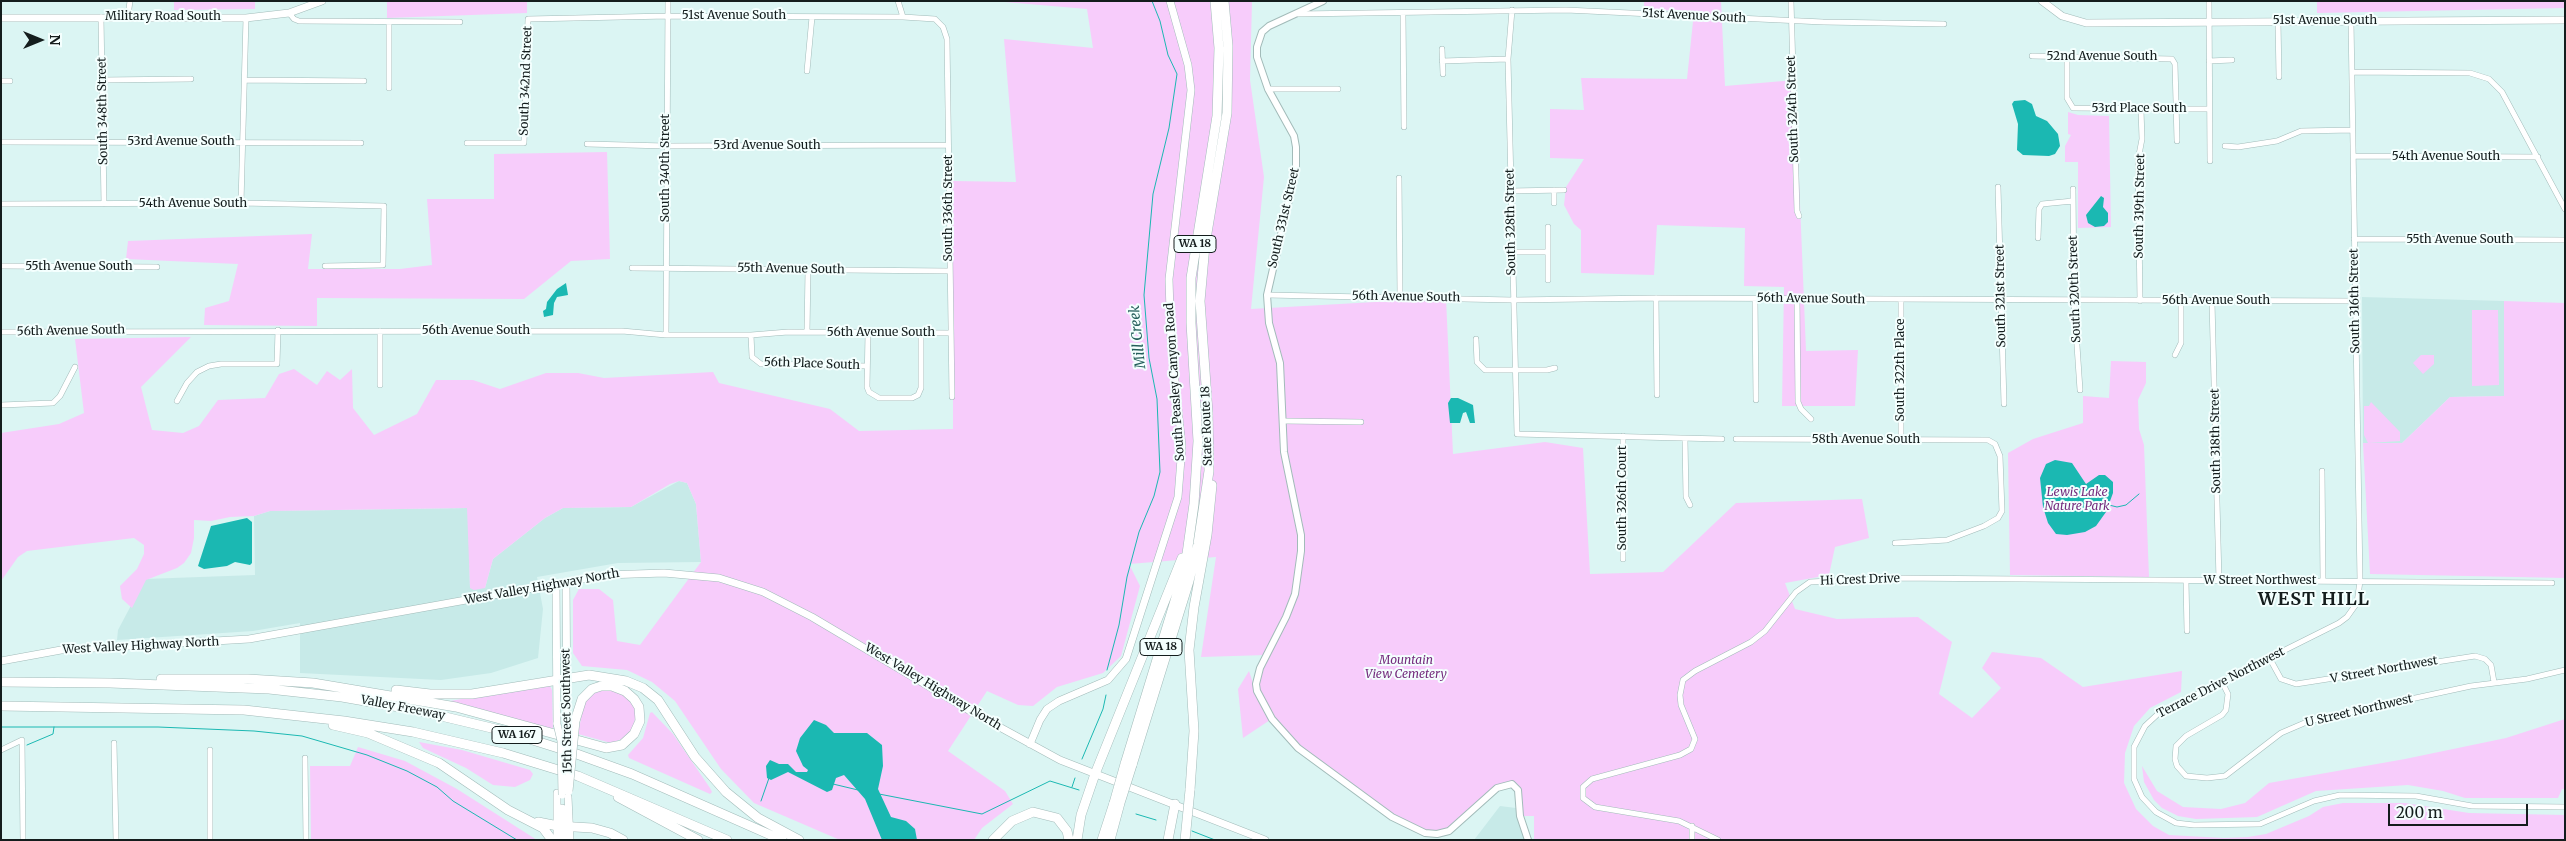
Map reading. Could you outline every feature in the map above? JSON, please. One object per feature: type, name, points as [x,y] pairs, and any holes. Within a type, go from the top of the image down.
[{"type":"highway","name":"State Route 18","points":[[1110,840],[1117,803],[1185,568],[1198,470],[1191,324],[1192,278],[1217,116],[1219,48],[1215,1]]},
{"type":"highway","name":"State Route 18","points":[[1128,764],[1178,618],[1198,544],[1209,471],[1208,413],[1202,336],[1201,292],[1205,245],[1227,113],[1228,71],[1224,1]]},
{"type":"highway","points":[[1185,840],[1194,731],[1189,650],[1212,500],[1213,451],[1208,413]]},
{"type":"highway","points":[[1077,840],[1081,815],[1095,774],[1167,598],[1190,529]]},
{"type":"highway","points":[[110,682],[133,679],[207,678],[313,682],[458,694],[492,692],[589,675],[617,678],[635,684],[650,693],[664,708],[701,766],[726,792],[758,818],[799,840]]},
{"type":"highway","name":"Valley Freeway","points":[[1,682],[110,682],[278,690],[378,703],[450,717],[574,752],[632,774],[782,840]]},
{"type":"highway","points":[[313,682],[456,707],[606,748],[622,745],[634,734],[640,721],[639,707],[634,698],[625,691],[612,686],[602,686],[592,689],[582,698],[571,720],[564,794]]},
{"type":"highway","name":"Valley Freeway","points":[[1,706],[244,710],[344,721],[413,732],[504,754],[578,776],[727,840]]},
{"type":"highway","points":[[244,710],[348,728],[419,752],[453,771],[514,814],[543,828],[552,840]]},
{"type":"highway","points":[[578,776],[698,840]]},
{"type":"highway","name":"State Route 18","points":[[1102,840],[1110,814],[1117,803]]},
{"type":"highway","points":[[1116,840],[1117,803]]},
{"type":"highway","points":[[1168,840],[1175,804]]},
{"type":"highway","points":[[993,840],[1012,821],[1033,812],[1057,818],[1067,831],[1069,840]]},
{"type":"highway","points":[[514,814],[563,826],[592,828],[610,833],[622,840]]},
{"type":"highway","points":[[1096,840],[1110,814]]},
{"type":"highway","points":[[752,827],[773,840]]},
{"type":"main road","name":"Military Road South","points":[[1,18],[128,16],[246,18],[289,13],[322,1]]},
{"type":"main road","name":"South Peasley Canyon Road","points":[[1166,1],[1177,25]]},
{"type":"main road","name":"South Peasley Canyon Road","points":[[1030,744],[1047,709],[1059,701],[1108,680],[1126,659],[1178,497],[1182,446],[1171,343],[1169,279],[1191,90],[1188,65],[1170,1]]},
{"type":"main road","name":"51st Avenue South","points":[[2042,1],[2062,16],[2086,23],[2565,20]]},
{"type":"main road","name":"West Valley Highway North","points":[[1,661],[61,650],[250,639],[566,582],[635,572],[693,575],[738,583],[812,617],[1030,744],[1095,774],[1265,840]]},
{"type":"main road","name":"15th Street Southwest","points":[[557,840],[563,826],[564,794],[557,715],[561,679],[566,582]]},
{"type":"main road","name":"15th Street Southwest","points":[[556,584],[561,679],[571,720]]},
{"type":"main road","name":"15th Street Southwest","points":[[564,794],[563,826],[570,840]]},
{"type":"main road","points":[[563,826],[563,840]]},
{"type":"street","points":[[128,16],[130,1]]},
{"type":"street","name":"South 340th Street","points":[[666,334],[668,1]]},
{"type":"street","points":[[898,1],[904,17]]},
{"type":"street","name":"South 331st Street","points":[[1323,1],[1269,26],[1258,40],[1257,57],[1268,90],[1294,136],[1297,159],[1266,295],[1270,323],[1281,370],[1284,452],[1301,535],[1301,551],[1299,577],[1291,606],[1257,676],[1257,691],[1265,708],[1288,738],[1318,764],[1392,817],[1425,833],[1437,834],[1449,831],[1497,788],[1507,784],[1515,786],[1519,799],[1520,816],[1528,840]]},
{"type":"street","name":"South 324th Street","points":[[1791,1],[1790,19],[1797,211],[1799,216]]},
{"type":"street","points":[[2209,1],[2210,161]]},
{"type":"street","name":"South 328th Street","points":[[1512,10],[1508,59],[1516,434],[1623,436]]},
{"type":"street","name":"51st Avenue South","points":[[1294,14],[1403,14],[1566,10],[1944,24]]},
{"type":"street","points":[[289,13],[298,21],[460,22]]},
{"type":"street","points":[[1403,14],[1404,127]]},
{"type":"street","name":"51st Avenue South","points":[[528,19],[668,16],[904,17],[929,18],[939,22]]},
{"type":"street","name":"South 348th Street","points":[[101,17],[104,204]]},
{"type":"street","points":[[807,71],[812,17]]},
{"type":"street","points":[[241,203],[246,18]]},
{"type":"street","name":"South 342nd Street","points":[[467,143],[524,143],[528,19]]},
{"type":"street","name":"South 316th Street","points":[[2351,21],[2360,581]]},
{"type":"street","name":"South 336th Street","points":[[939,22],[946,33],[947,39],[952,397]]},
{"type":"street","points":[[2278,22],[2279,76]]},
{"type":"street","points":[[388,88],[389,23]]},
{"type":"street","points":[[1442,49],[1443,74]]},
{"type":"street","name":"52nd Avenue South","points":[[2032,56],[2172,58],[2175,64],[2176,109]]},
{"type":"street","name":"53rd Place South","points":[[2067,57],[2067,98],[2070,105],[2077,109],[2209,109]]},
{"type":"street","points":[[1442,61],[1508,59]]},
{"type":"street","points":[[2209,60],[2232,60]]},
{"type":"street","points":[[2353,72],[2470,73],[2483,76],[2492,81],[2502,92],[2565,209]]},
{"type":"street","points":[[102,80],[191,79]]},
{"type":"street","points":[[1,80],[10,80]]},
{"type":"street","points":[[245,80],[364,81]]},
{"type":"street","points":[[1268,90],[1338,89]]},
{"type":"street","points":[[2176,109],[2177,141]]},
{"type":"street","name":"South 319th Street","points":[[2140,301],[2138,160],[2142,139],[2141,110]]},
{"type":"street","points":[[2225,146],[2238,147],[2277,141],[2301,131],[2354,130]]},
{"type":"street","name":"53rd Avenue South","points":[[1,142],[361,143]]},
{"type":"street","name":"53rd Avenue South","points":[[587,144],[666,146],[948,145]]},
{"type":"street","name":"54th Avenue South","points":[[2354,156],[2538,157]]},
{"type":"street","points":[[1399,178],[1400,296]]},
{"type":"street","name":"South 321st Street","points":[[1998,187],[2004,404]]},
{"type":"street","name":"South 320th Street","points":[[2072,189],[2074,301],[2080,390]]},
{"type":"street","points":[[1554,190],[1554,203]]},
{"type":"street","points":[[1510,191],[1564,190]]},
{"type":"street","points":[[2038,238],[2039,209],[2042,204],[2073,201]]},
{"type":"street","name":"54th Avenue South","points":[[1,204],[241,203],[384,206],[383,265],[325,266]]},
{"type":"street","points":[[1548,227],[1548,280]]},
{"type":"street","name":"55th Avenue South","points":[[2354,239],[2565,240]]},
{"type":"street","points":[[1513,252],[1548,252]]},
{"type":"street","name":"55th Avenue South","points":[[1,266],[157,266]]},
{"type":"street","name":"55th Avenue South","points":[[632,268],[949,271]]},
{"type":"street","points":[[806,332],[808,270]]},
{"type":"street","name":"56th Avenue South","points":[[1266,295],[1400,296],[1513,300],[1656,298],[2181,302],[2355,300]]},
{"type":"street","points":[[1656,298],[1657,396]]},
{"type":"street","points":[[1755,298],[1756,400]]},
{"type":"street","points":[[1797,299],[1798,402],[1801,409],[1811,419]]},
{"type":"street","name":"South 322th Place","points":[[1900,300],[1901,439]]},
{"type":"street","points":[[2175,355],[2181,342],[2181,302]]},
{"type":"street","name":"South 318th Street","points":[[2212,302],[2219,581]]},
{"type":"street","points":[[177,401],[187,382],[202,369],[209,366],[220,364],[277,364],[278,330]]},
{"type":"street","points":[[380,330],[380,385]]},
{"type":"street","name":"56th Avenue South","points":[[1,332],[380,330],[622,331],[666,334],[751,335],[806,332],[951,333]]},
{"type":"street","points":[[868,333],[867,387],[871,394],[887,398],[912,398],[918,395],[921,385],[921,333]]},
{"type":"street","name":"56th Place South","points":[[751,335],[751,354],[757,362],[769,365],[867,366]]},
{"type":"street","points":[[1476,339],[1476,362],[1485,370],[1556,368]]},
{"type":"street","points":[[1,405],[52,404],[60,396],[75,367]]},
{"type":"street","points":[[1283,420],[1361,422]]},
{"type":"street","points":[[1623,436],[1722,439]]},
{"type":"street","name":"South 326th Court","points":[[1623,436],[1623,559]]},
{"type":"street","points":[[1685,439],[1686,497],[1690,505]]},
{"type":"street","name":"58th Avenue South","points":[[1736,439],[1988,440],[1995,444],[2000,456],[2000,515],[1984,526],[1947,540],[1895,543]]},
{"type":"street","points":[[2322,471],[2323,580]]},
{"type":"street","name":"Hi Crest Drive","points":[[1718,840],[1692,826],[1659,816],[1594,807],[1583,798],[1583,787],[1592,779],[1680,755],[1691,750],[1695,739],[1681,706],[1680,695],[1683,680],[1695,670],[1752,642],[1765,631],[1804,586],[1820,580],[1890,578],[2088,581]]},
{"type":"street","name":"W Street Northwest","points":[[2088,581],[2323,580],[2552,583]]},
{"type":"street","points":[[2186,581],[2187,631]]},
{"type":"street","name":"Terrace Drive Northwest","points":[[2360,581],[2357,603],[2347,617],[2270,659],[2159,713],[2145,726],[2134,747],[2134,779],[2142,797],[2156,812],[2176,823],[2194,826],[2254,825],[2275,819],[2314,801],[2340,795],[2410,796],[2472,806],[2565,807]]},
{"type":"street","name":"V Street Northwest","points":[[2270,659],[2281,679],[2296,684],[2475,656],[2485,659],[2491,665],[2494,682]]},
{"type":"street","points":[[2494,682],[2527,679],[2565,670]]},
{"type":"street","name":"U Street Northwest","points":[[2222,682],[2228,694],[2226,710],[2222,715],[2186,736],[2176,746],[2174,759],[2177,766],[2186,776],[2225,776],[2282,733],[2309,721],[2494,682]]},
{"type":"street","points":[[1,750],[22,740],[23,840]]},
{"type":"street","points":[[114,743],[116,840]]},
{"type":"street","points":[[210,750],[210,840]]},
{"type":"street","points":[[305,758],[306,840]]},
{"type":"street","points":[[1692,826],[1692,840]]},
{"type":"shaded area","points":[[2362,297],[2504,301],[2504,396],[2450,397],[2402,443],[2363,443]]},
{"type":"shaded area","points":[[679,481],[687,483],[696,504],[701,562],[618,563],[537,577],[543,609],[538,658],[491,673],[441,680],[300,673],[300,623],[253,631],[117,640],[118,630],[145,579],[255,575],[254,516],[270,511],[468,508],[470,588],[485,588],[493,559],[545,518],[563,508],[631,507]]},
{"type":"shaded area","points":[[1500,806],[1516,808],[1517,818],[1525,840],[1474,840]]},
{"type":"green space","points":[[174,1],[255,1],[255,9],[174,10]]},
{"type":"green space","points":[[387,1],[527,1],[527,13],[387,18]]},
{"type":"green space","name":"Mountain View Cemetery","points":[[993,1],[1252,1],[1250,80],[1264,177],[1251,309],[1446,298],[1453,454],[1545,442],[1583,448],[1590,574],[1663,572],[1736,503],[1862,499],[1869,538],[1835,547],[1829,575],[1785,583],[1795,609],[1837,619],[1918,617],[1952,642],[1939,694],[1972,718],[2001,688],[1982,668],[1992,652],[2041,658],[2083,687],[2182,671],[2181,692],[2150,708],[2134,726],[2125,753],[2124,783],[2136,809],[2153,826],[2169,835],[2224,838],[2248,837],[2266,834],[2309,816],[2323,807],[2343,803],[2405,803],[2469,813],[2565,815],[2565,840],[1534,840],[1534,816],[1520,816],[1515,786],[1503,785],[1449,831],[1437,834],[1402,823],[1288,738],[1257,691],[1266,655],[1201,657],[1216,557],[1129,564],[1140,586],[1121,656],[1103,673],[1057,687],[1033,706],[1018,705],[987,691],[948,751],[1005,791],[1013,804],[982,828],[974,840],[840,840],[754,803],[721,769],[675,701],[652,682],[627,670],[582,666],[573,653],[573,600],[579,589],[599,589],[613,600],[617,641],[640,645],[701,562],[696,504],[687,483],[679,481],[670,484],[631,507],[563,508],[545,518],[493,559],[485,588],[474,590],[470,588],[467,508],[270,511],[254,516],[230,517],[211,521],[194,520],[194,538],[191,553],[184,563],[177,568],[146,580],[132,608],[122,599],[120,586],[137,569],[144,554],[144,545],[134,538],[27,551],[18,557],[1,581],[1,433],[59,424],[84,413],[75,339],[191,337],[141,387],[152,430],[183,433],[199,426],[218,400],[265,398],[279,374],[294,369],[317,385],[327,371],[340,380],[352,369],[353,408],[374,435],[417,414],[436,380],[473,380],[500,389],[546,373],[578,373],[604,378],[713,372],[719,383],[830,409],[859,431],[953,429],[953,181],[1016,182],[1004,39],[1093,48],[1087,9]]},
{"type":"green space","points":[[1644,1],[1721,1],[1725,86],[1795,80],[1806,351],[1858,350],[1855,406],[1782,406],[1784,287],[1744,286],[1745,228],[1657,225],[1654,275],[1581,273],[1581,230],[1574,224],[1564,205],[1566,187],[1584,159],[1550,158],[1550,109],[1584,110],[1581,78],[1687,79],[1694,12],[1644,9]]},
{"type":"green space","points":[[2317,1],[2565,1],[2565,8],[2317,13]]},
{"type":"green space","points":[[2068,112],[2078,115],[2109,116],[2111,227],[2078,228],[2078,162],[2065,162],[2065,146],[2071,135],[2068,134]]},
{"type":"green space","points":[[607,152],[610,259],[571,261],[524,299],[317,298],[317,326],[204,325],[205,308],[229,301],[238,264],[126,259],[128,241],[312,234],[308,269],[400,269],[432,265],[427,199],[494,199],[494,154]]},
{"type":"green space","points":[[2504,301],[2565,303],[2565,578],[2370,574],[2363,443],[2368,443],[2364,435],[2364,406],[2369,406],[2371,402],[2400,432],[2400,441],[2369,443],[2402,443],[2450,397],[2504,396]]},
{"type":"green space","points":[[2472,310],[2498,310],[2499,385],[2472,386]]},
{"type":"green space","points":[[2421,355],[2434,355],[2434,364],[2423,374],[2413,363]]},
{"type":"green space","name":"Lewis Lake Nature Park","points":[[2111,361],[2146,362],[2146,383],[2138,400],[2139,429],[2144,445],[2149,577],[2010,575],[2008,453],[2033,439],[2083,423],[2083,396],[2109,398]]},
{"type":"green space","points":[[1249,671],[1260,704],[1270,720],[1243,738],[1238,689]]},
{"type":"green space","points":[[549,684],[552,690],[553,730],[450,701]]},
{"type":"green space","points":[[604,689],[620,692],[633,702],[636,712],[634,725],[630,732],[622,739],[611,743],[578,734],[584,703],[590,695]]},
{"type":"green space","points":[[652,712],[673,734],[710,788],[712,792],[710,794],[629,758],[628,755],[643,738],[650,713]]},
{"type":"green space","points":[[2565,719],[2565,789],[2562,789],[2558,798],[2465,798],[2443,791],[2408,785],[2316,791],[2257,817],[2196,819],[2178,816],[2162,808],[2154,800],[2144,782],[2142,766],[2157,791],[2183,807],[2221,809],[2245,803],[2269,783],[2405,759],[2506,738]]},
{"type":"green space","points":[[419,742],[462,750],[530,770],[533,774],[530,780],[515,787],[493,785],[466,768],[423,748]]},
{"type":"green space","points":[[358,747],[405,761],[457,789],[537,840],[311,840],[310,766],[350,766]]},
{"type":"water","points":[[2025,100],[2032,104],[2036,116],[2047,121],[2058,134],[2060,146],[2055,154],[2049,156],[2023,155],[2017,150],[2018,124],[2012,104],[2014,101]]},
{"type":"water","points":[[2101,196],[2104,198],[2103,207],[2108,213],[2108,222],[2104,226],[2095,227],[2088,223],[2086,215]]},
{"type":"water","points":[[566,283],[568,295],[557,297],[554,303],[553,315],[544,317],[543,311],[546,309],[547,302],[557,289]]},
{"type":"water","points":[[1451,398],[1458,398],[1473,405],[1475,423],[1470,423],[1466,412],[1463,413],[1460,423],[1450,423],[1448,403]]},
{"type":"water","points":[[2055,460],[2072,463],[2086,484],[2099,475],[2105,475],[2113,482],[2113,493],[2106,512],[2096,526],[2085,532],[2067,535],[2056,534],[2048,523],[2043,507],[2040,478],[2046,464]]},
{"type":"water","points":[[247,518],[252,522],[252,563],[250,565],[235,562],[227,566],[204,569],[198,566],[211,526]]},
{"type":"water","points":[[814,720],[826,725],[834,733],[867,733],[882,745],[883,766],[878,789],[891,817],[906,821],[915,829],[917,840],[882,840],[865,799],[844,775],[836,778],[832,790],[827,792],[788,772],[771,780],[767,778],[766,766],[770,760],[779,764],[788,764],[796,772],[807,772],[808,770],[803,766],[796,751],[800,738]]},
{"type":"waterway","name":"Mill Creek","points":[[1107,670],[1119,625],[1127,577],[1139,532],[1154,496],[1160,472],[1157,399],[1149,358],[1144,295],[1153,194],[1169,128],[1177,74],[1168,55],[1160,21],[1152,1]]},
{"type":"waterway","points":[[2109,505],[2117,507],[2126,505],[2139,494]]},
{"type":"waterway","name":"Mill Creek","points":[[1082,759],[1103,709],[1106,695]]},
{"type":"waterway","points":[[1,727],[158,727],[254,731],[302,736],[367,755],[407,771],[437,787],[453,801],[517,840]]},
{"type":"waterway","points":[[27,745],[53,734],[54,727]]},
{"type":"waterway","points":[[761,801],[769,778]]},
{"type":"waterway","name":"Mill Creek","points":[[1072,787],[1075,778]]},
{"type":"waterway","points":[[879,794],[982,814],[1050,781],[1079,790]]},
{"type":"waterway","points":[[833,784],[858,790]]},
{"type":"waterway","points":[[1136,814],[1156,820]]},
{"type":"waterway","name":"Mill Creek","points":[[1192,831],[1215,840]]},
{"type":"district","name":"WEST HILL","points":[[2314,600]]}]
